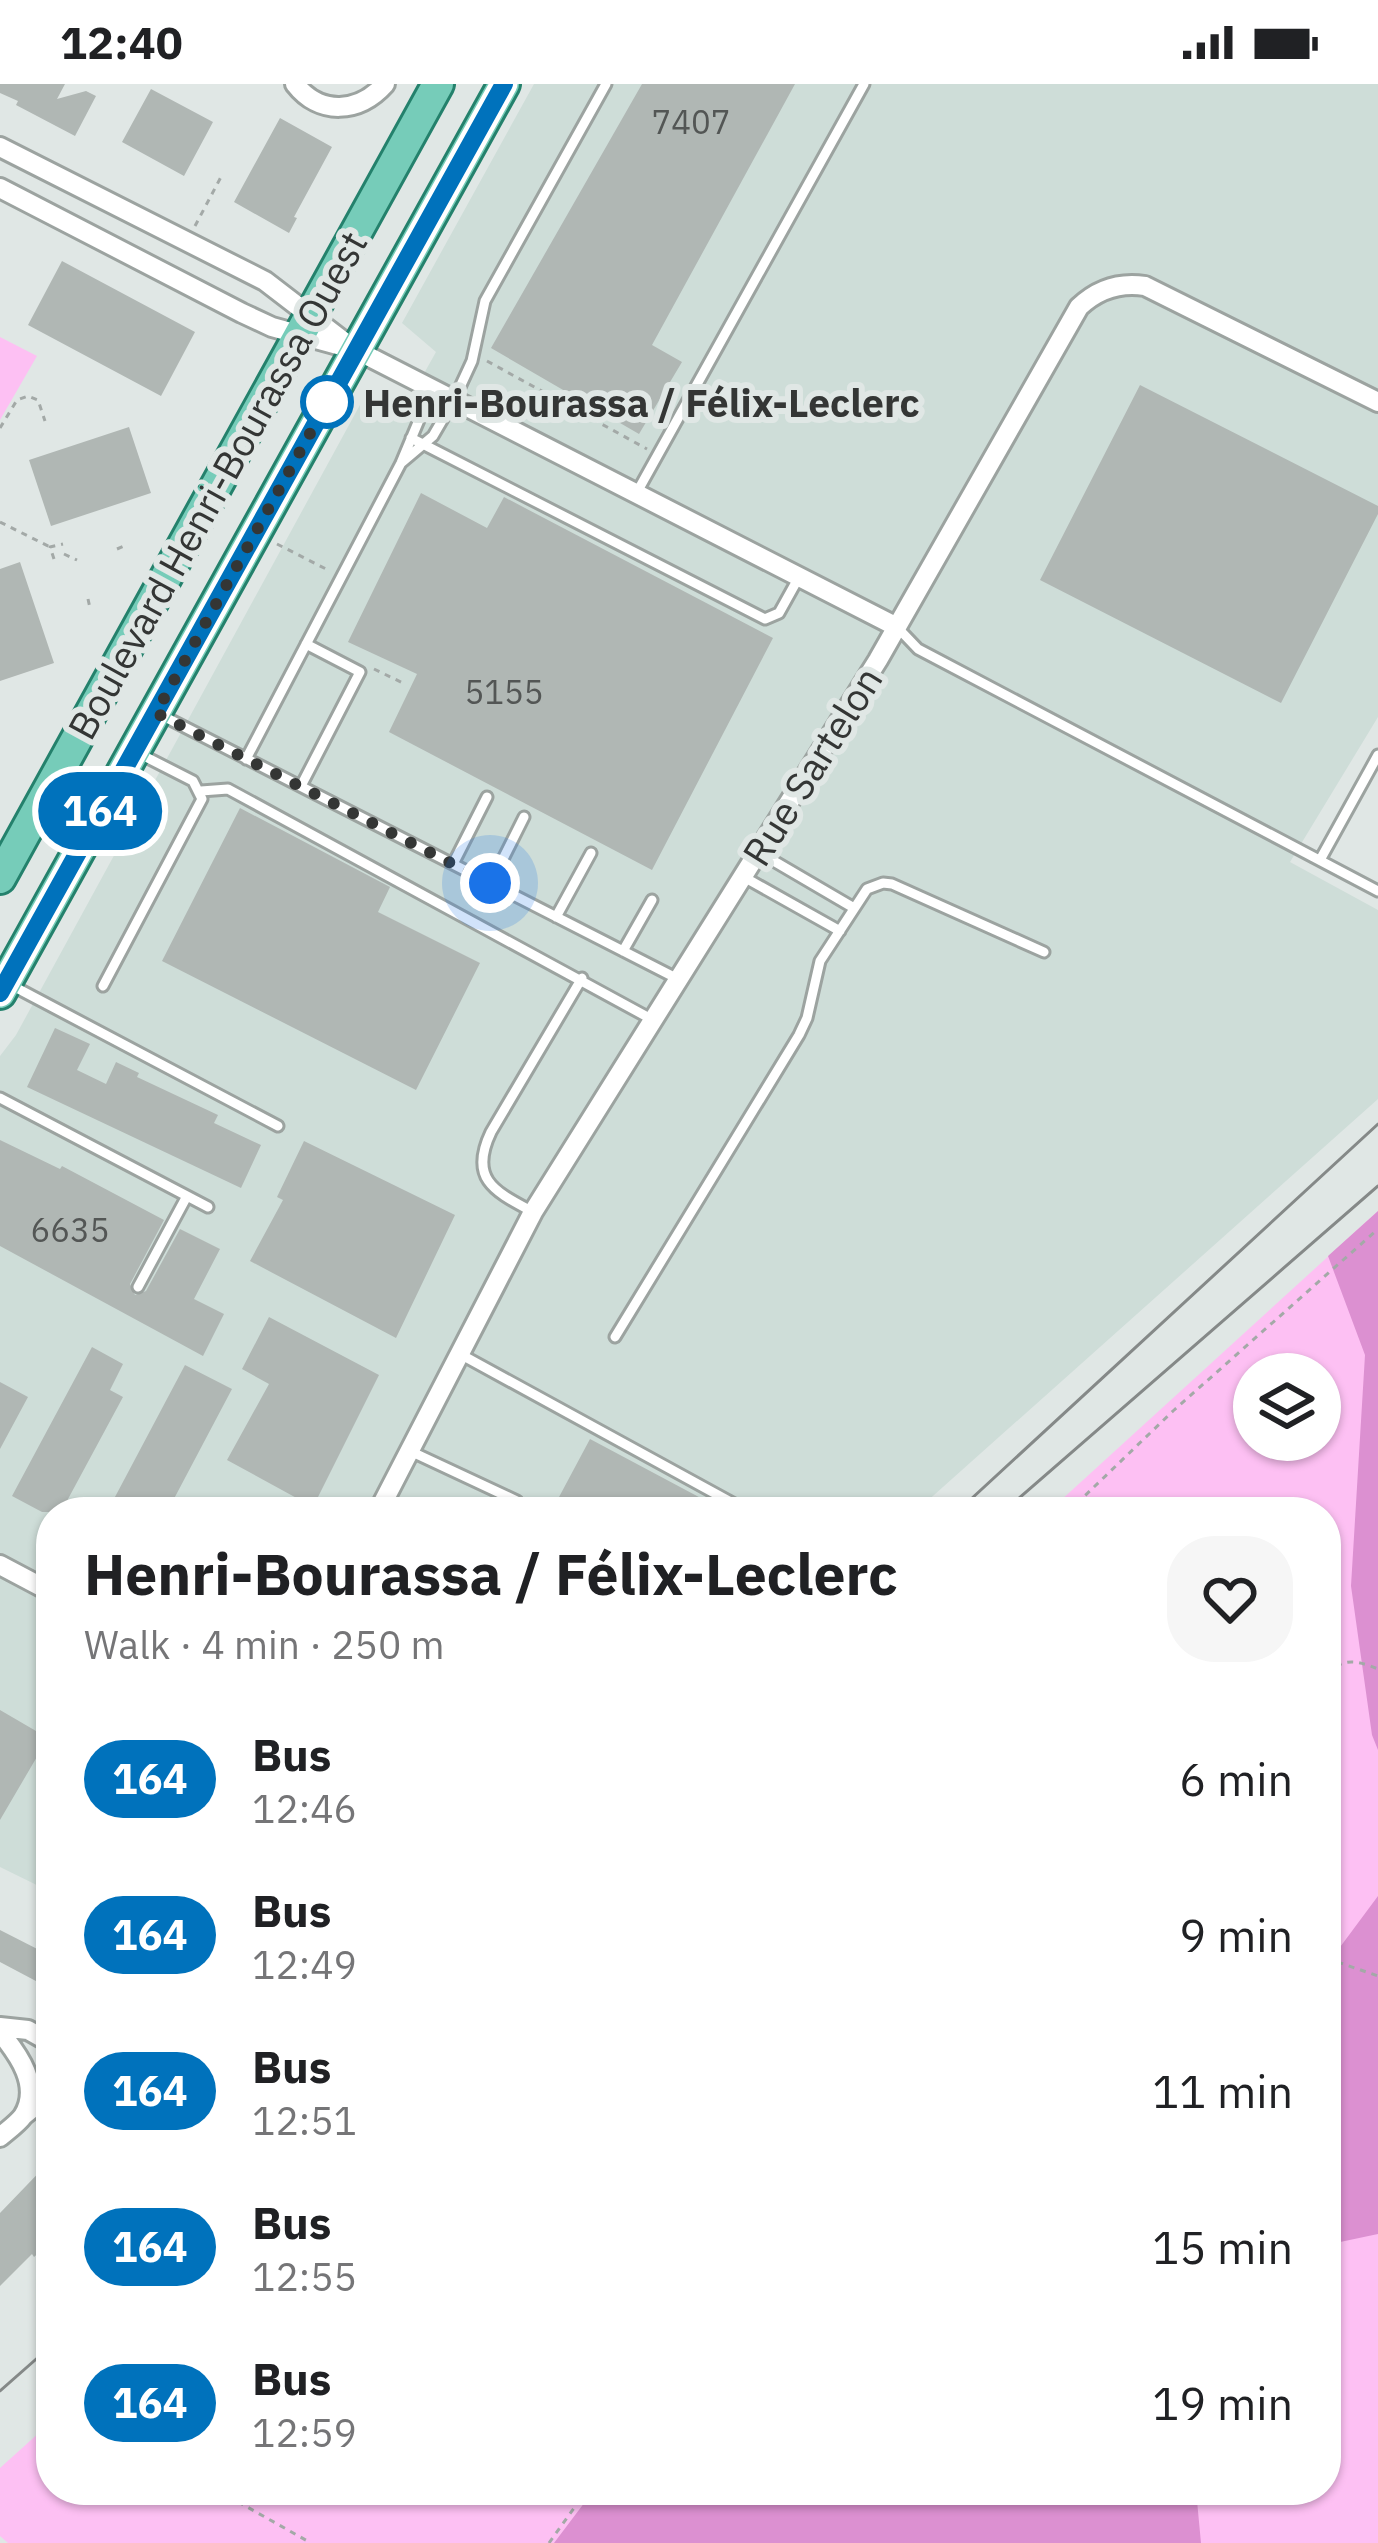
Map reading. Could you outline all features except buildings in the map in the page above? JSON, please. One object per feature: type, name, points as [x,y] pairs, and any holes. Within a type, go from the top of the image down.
[{"type":"main road","name":"Boulevard Henri-Bourassa Ouest","points":[[3,988],[504,84]]},
{"type":"main road","name":"Boulevard Henri-Bourassa Ouest","points":[[0,878],[431,86]]},
{"type":"street","points":[[295,84],[313,101],[345,108],[361,104],[385,84]]},
{"type":"street","points":[[0,147],[274,286],[305,325]]},
{"type":"street","points":[[0,188],[242,313],[305,325],[897,627]]},
{"type":"street","name":"Rue Sartelon","points":[[385,1497],[533,1212],[897,627],[1071,316],[1096,293],[1125,285],[1154,289],[1378,402]]},
{"type":"street","points":[[0,1565],[36,1584]]},
{"type":"street","points":[[0,2030],[36,2035]]},
{"type":"street","points":[[0,2030],[24,2061],[29,2088],[24,2115]]},
{"type":"street","points":[[0,2137],[36,2105]]},
{"type":"lane","points":[[401,463],[433,436],[454,400],[472,361],[485,302],[606,84]]},
{"type":"lane","points":[[636,494],[864,84]]},
{"type":"lane","points":[[246,759],[401,463],[432,389]]},
{"type":"lane","points":[[411,438],[765,619],[779,613],[800,577]]},
{"type":"lane","points":[[897,627],[918,649],[1378,891]]},
{"type":"lane","points":[[301,786],[360,672],[306,644]]},
{"type":"lane","points":[[156,713],[679,979]]},
{"type":"lane","points":[[103,986],[200,805],[201,791],[188,778],[134,752]]},
{"type":"lane","points":[[1320,860],[1378,754]]},
{"type":"lane","points":[[201,791],[228,789],[653,1020]]},
{"type":"lane","points":[[453,864],[487,797]]},
{"type":"lane","points":[[490,883],[524,818]]},
{"type":"lane","points":[[758,852],[854,908]]},
{"type":"lane","points":[[556,917],[591,853]]},
{"type":"lane","points":[[742,876],[840,932]]},
{"type":"lane","points":[[615,1337],[799,1035],[807,1018],[814,974],[854,908],[874,885],[892,884],[1044,952]]},
{"type":"lane","points":[[623,951],[652,900]]},
{"type":"lane","points":[[533,1212],[491,1188],[482,1157],[491,1132],[582,978]]},
{"type":"lane","points":[[3,988],[278,1126]]},
{"type":"lane","points":[[0,1098],[208,1207]]},
{"type":"lane","points":[[138,1287],[187,1196]]},
{"type":"lane","points":[[460,1354],[722,1497]]},
{"type":"lane","points":[[410,1451],[508,1497]]},
{"type":"path","points":[[187,242],[222,175]]},
{"type":"path","points":[[483,359],[646,448]]},
{"type":"path","points":[[543,424],[562,392]]},
{"type":"path","points":[[0,428],[17,400],[28,396],[38,400],[45,421]]},
{"type":"path","points":[[0,522],[50,547],[63,544]]},
{"type":"path","points":[[271,540],[332,572]]},
{"type":"path","points":[[116,549],[124,546]]},
{"type":"path","points":[[50,547],[54,560]]},
{"type":"path","points":[[64,554],[77,560]]},
{"type":"path","points":[[88,599],[90,608]]},
{"type":"path","points":[[364,664],[405,684]]},
{"type":"path","points":[[1084,1497],[1378,1229]]},
{"type":"path","points":[[1341,1663],[1357,1660],[1378,1669]]},
{"type":"path","points":[[1341,1963],[1378,1976]]},
{"type":"path","points":[[244,2505],[311,2543]]},
{"type":"path","points":[[549,2543],[576,2505]]},
{"type":"shaded area","points":[[534,84],[1378,84],[1378,717],[1290,862],[1378,910],[1378,1099],[932,1497],[36,1497],[36,1885],[0,1867],[0,1056],[16,1035],[361,403],[404,409],[436,352],[402,323]]},
{"type":"shaded area","points":[[0,337],[37,356],[0,420]]},
{"type":"shaded area","points":[[1378,1211],[1378,2543],[8,2543],[0,2536],[0,2468],[36,2436],[36,2505],[1341,2505],[1341,1497],[1064,1497]]},
{"type":"shaded area","points":[[1378,1211],[1378,1750],[1351,1586],[1365,1355],[1328,1256]]},
{"type":"shaded area","points":[[1378,1896],[1378,2234],[1341,2242],[1341,1946]]},
{"type":"shaded area","points":[[583,2505],[1197,2505],[1201,2543],[554,2543]]},
{"type":"tram line","points":[[973,1497],[1378,1124]]},
{"type":"tram line","points":[[1020,1497],[1378,1186]]},
{"type":"tram line","points":[[0,2391],[36,2359]]},
{"type":"bus line","name":"164","points":[[0,993],[504,84]]},
{"type":"place","name":"Henri-Bourassa / Félix-Leclerc","points":[[327,402]]},
{"type":"route","points":[[327,402],[329,399],[156,713],[490,883]]}]
